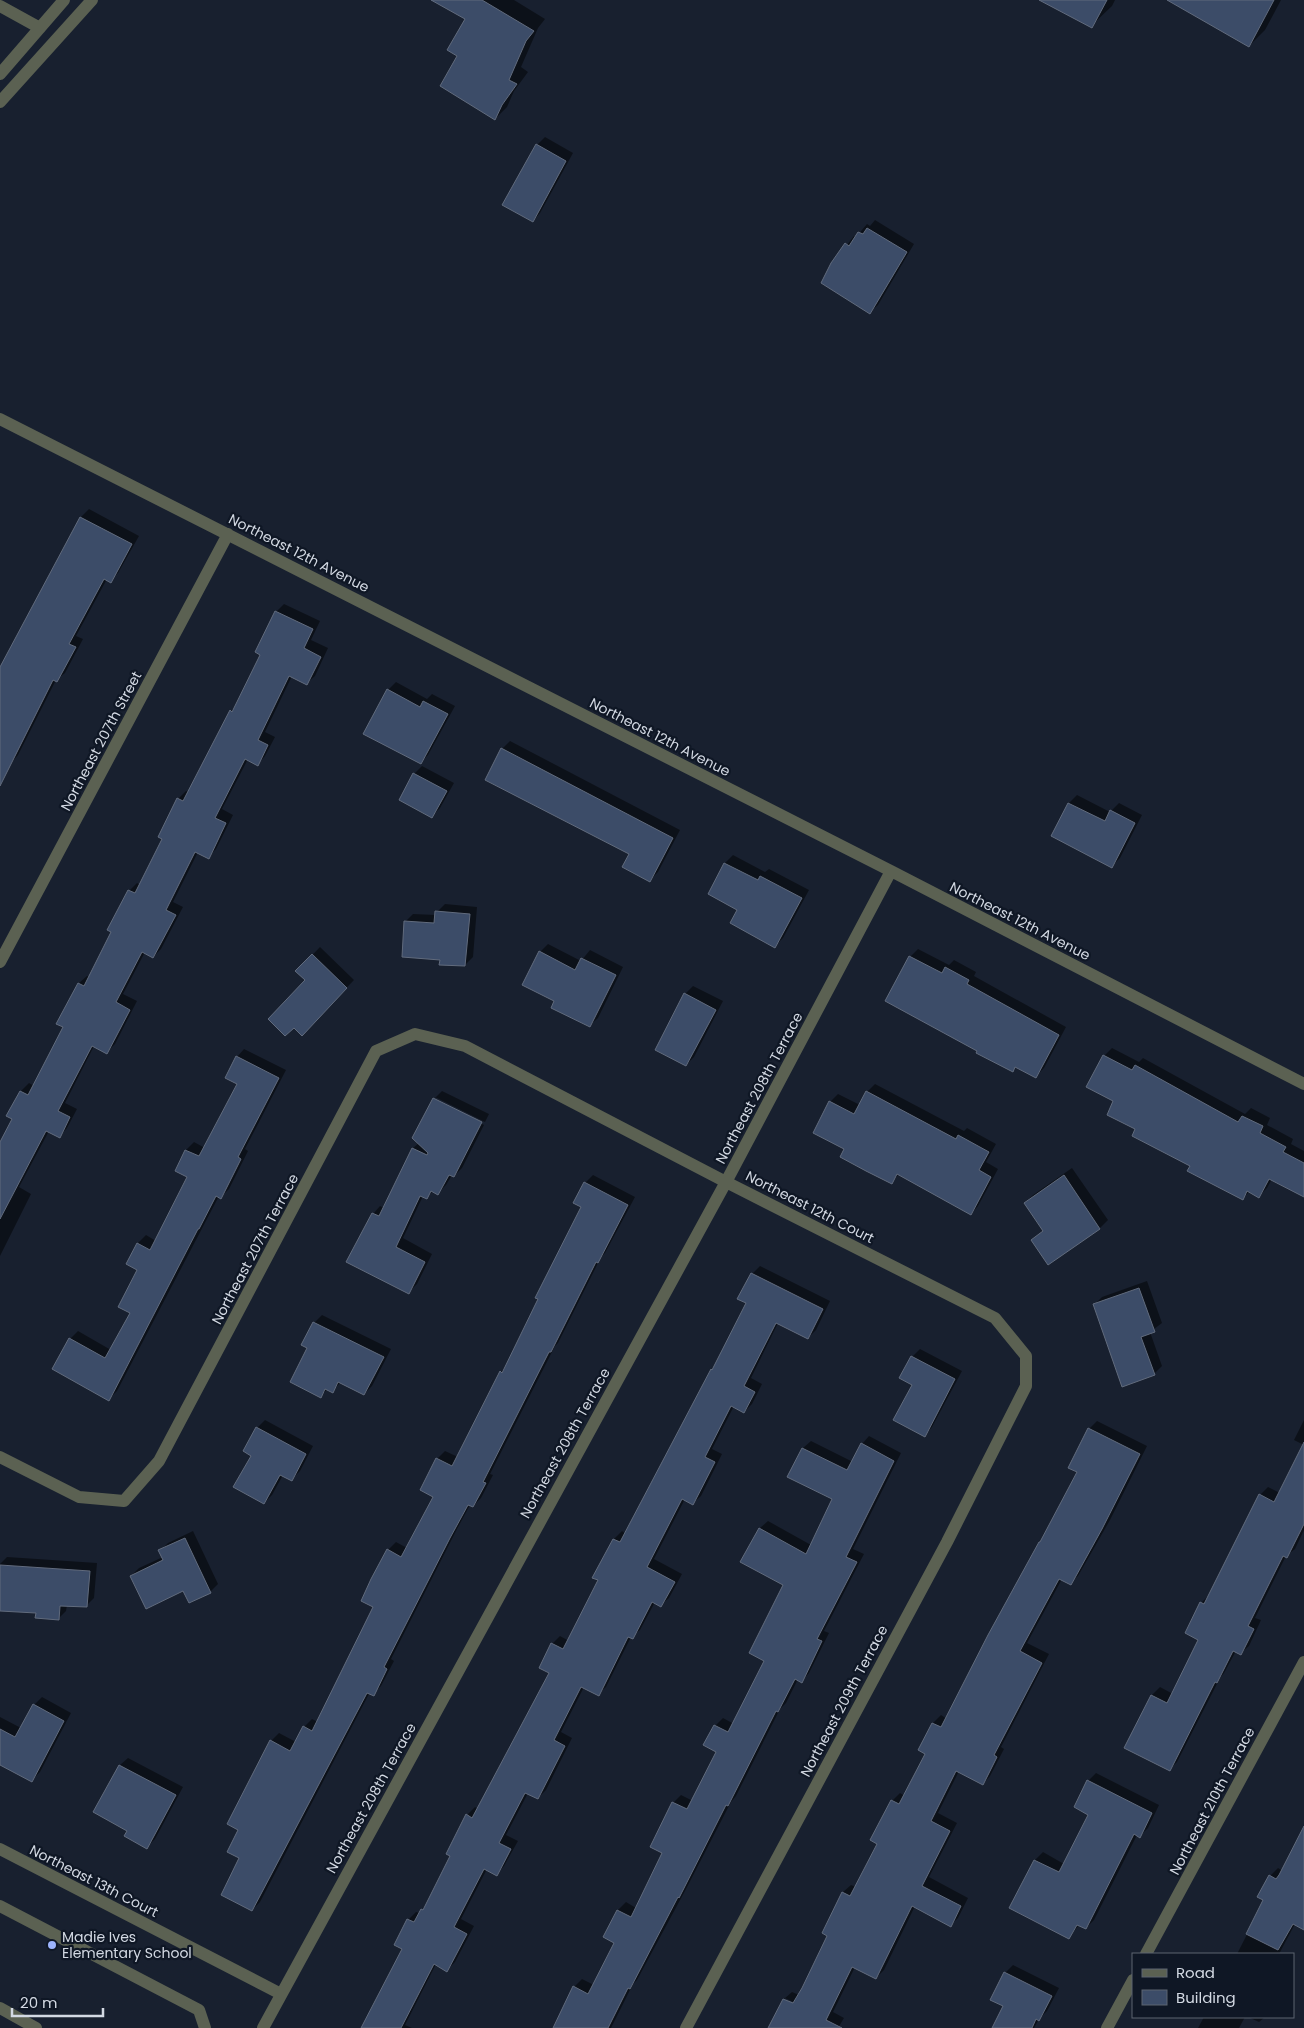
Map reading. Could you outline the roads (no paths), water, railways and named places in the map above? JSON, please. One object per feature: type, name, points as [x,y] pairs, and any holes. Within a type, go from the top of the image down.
[{"type":"street","points":[[0,74],[64,0]]},
{"type":"street","points":[[0,102],[92,0]]},
{"type":"street","points":[[0,6],[40,28]]},
{"type":"street","name":"Northeast 12th Avenue","points":[[0,419],[891,871],[1304,1084]]},
{"type":"street","name":"Northeast 207th Street","points":[[0,962],[228,534]]},
{"type":"street","name":"Northeast 208th Terrace","points":[[263,2028],[726,1182],[891,871]]},
{"type":"street","name":"Northeast 12th Court","points":[[376,1051],[415,1034],[465,1046],[726,1182],[995,1318],[1026,1356],[1026,1386]]},
{"type":"street","name":"Northeast 207th Terrace","points":[[0,1457],[79,1497],[124,1501],[159,1461],[376,1051]]},
{"type":"street","name":"Northeast 209th Terrace","points":[[686,2028],[942,1551],[1026,1386]]},
{"type":"street","name":"Northeast 210th Terrace","points":[[1147,1953],[1304,1662]]},
{"type":"street","name":"Northeast 13th Court","points":[[0,1849],[281,1994]]},
{"type":"street","points":[[0,1906],[199,2010],[205,2028]]},
{"type":"street","points":[[1107,2028],[1132,1982]]},
{"type":"street","points":[[0,2008],[36,2028]]},
{"type":"place","name":"Madie Ives Elementary School","points":[[52,1945]]}]
